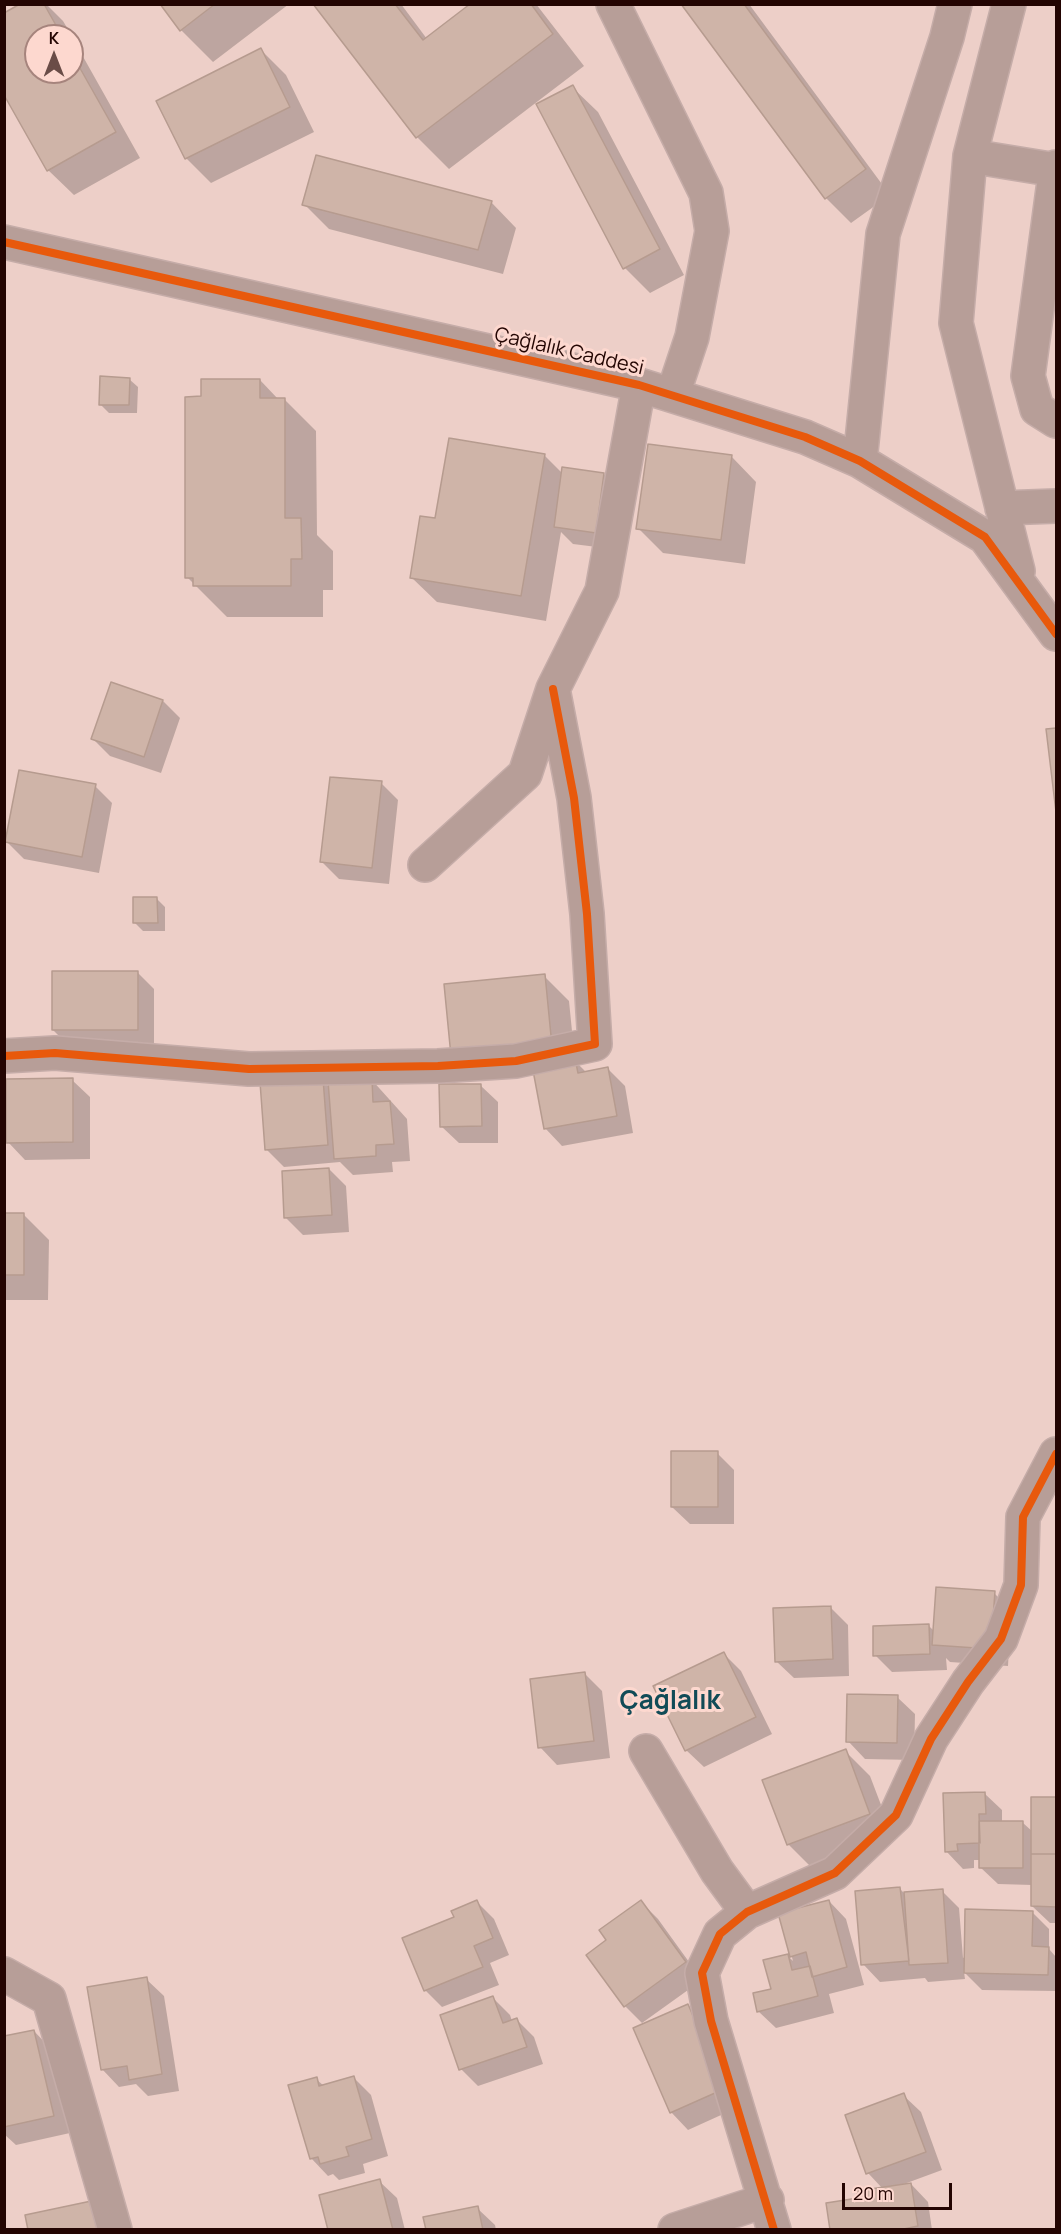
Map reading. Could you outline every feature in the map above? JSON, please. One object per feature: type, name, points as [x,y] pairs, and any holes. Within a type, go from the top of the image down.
[{"type":"street","points":[[613,4],[706,193],[712,231],[692,337],[673,394]]},
{"type":"street","points":[[860,461],[884,234],[947,37],[955,4]]},
{"type":"street","points":[[1009,4],[969,156],[956,323],[1022,587]]},
{"type":"street","points":[[969,156],[1056,169],[1028,376],[1037,409],[1056,421]]},
{"type":"street","name":"Çağlalık Caddesi","points":[[4,242],[639,385],[805,437],[860,461],[985,537],[1056,634]]},
{"type":"street","points":[[425,865],[525,774],[553,690],[602,591],[639,385]]},
{"type":"street","points":[[1002,507],[1056,506]]},
{"type":"street","points":[[4,1056],[55,1053],[249,1069],[426,1066],[516,1061],[595,1044],[587,914],[574,798],[553,690]]},
{"type":"street","points":[[675,2229],[771,2215],[711,2021],[702,1974],[720,1934],[747,1912],[835,1873],[896,1815],[931,1739],[968,1682],[1001,1639],[1021,1585],[1023,1517],[1056,1454]]},
{"type":"street","points":[[646,1751],[717,1871],[747,1912]]},
{"type":"street","points":[[4,1974],[49,2000],[116,2229]]},
{"type":"building","points":[[20,4],[44,4],[55,24],[24,24],[24,84],[84,84],[84,75],[116,132],[47,171],[4,95],[4,13]]},
{"type":"building","points":[[160,4],[215,4],[180,31]]},
{"type":"building","points":[[313,4],[395,4],[423,40],[470,4],[531,4],[553,34],[416,138]]},
{"type":"building","points":[[681,4],[744,4],[866,169],[825,199]]},
{"type":"building","points":[[261,48],[290,107],[185,159],[156,101]]},
{"type":"building","points":[[573,85],[660,249],[623,269],[536,104]]},
{"type":"building","points":[[316,155],[492,201],[478,250],[302,205]]},
{"type":"building","points":[[100,376],[130,378],[129,405],[99,405]]},
{"type":"building","points":[[201,379],[260,379],[260,398],[285,398],[285,518],[301,518],[302,559],[291,559],[291,586],[193,586],[193,578],[185,578],[185,397],[201,396]]},
{"type":"building","points":[[449,438],[545,454],[521,596],[410,578],[420,516],[435,518]]},
{"type":"building","points":[[648,444],[732,455],[721,540],[636,529]]},
{"type":"building","points":[[562,467],[604,473],[596,533],[554,527]]},
{"type":"building","points":[[111,682],[163,700],[144,757],[91,739]]},
{"type":"building","points":[[1056,728],[1056,812],[1046,729]]},
{"type":"building","points":[[19,770],[96,784],[82,857],[5,842]]},
{"type":"building","points":[[330,777],[382,781],[372,868],[320,862]]},
{"type":"building","points":[[133,897],[157,897],[158,923],[133,923]]},
{"type":"building","points":[[52,971],[138,971],[138,1030],[52,1030]]},
{"type":"building","points":[[545,974],[552,1046],[451,1056],[444,984]]},
{"type":"building","points":[[575,1058],[578,1073],[608,1067],[617,1116],[544,1129],[532,1065]]},
{"type":"building","points":[[73,1078],[73,1142],[6,1143],[6,1079]]},
{"type":"building","points":[[323,1078],[328,1145],[265,1150],[260,1082]]},
{"type":"building","points":[[372,1078],[373,1102],[390,1101],[394,1144],[376,1145],[376,1156],[334,1159],[328,1081]]},
{"type":"building","points":[[439,1084],[481,1084],[482,1126],[440,1127]]},
{"type":"building","points":[[329,1168],[332,1215],[284,1218],[282,1171]]},
{"type":"building","points":[[4,1213],[24,1213],[24,1275],[4,1275]]},
{"type":"building","points":[[671,1451],[718,1451],[718,1507],[671,1507]]},
{"type":"building","points":[[936,1587],[995,1591],[991,1649],[932,1645]]},
{"type":"building","points":[[831,1606],[833,1659],[775,1662],[773,1608]]},
{"type":"building","points":[[929,1624],[930,1654],[873,1656],[873,1626]]},
{"type":"building","points":[[724,1652],[756,1717],[685,1751],[653,1686]]},
{"type":"building","points":[[585,1672],[594,1741],[538,1748],[530,1679]]},
{"type":"building","points":[[847,1694],[898,1695],[897,1743],[846,1742]]},
{"type":"building","points":[[846,1749],[870,1814],[787,1845],[762,1780]]},
{"type":"building","points":[[985,1792],[986,1814],[979,1814],[980,1843],[957,1844],[958,1851],[945,1852],[943,1793]]},
{"type":"building","points":[[1031,1797],[1056,1797],[1056,1854],[1031,1854]]},
{"type":"building","points":[[979,1821],[1023,1821],[1023,1868],[979,1868]]},
{"type":"building","points":[[1031,1854],[1056,1854],[1056,1907],[1031,1906]]},
{"type":"building","points":[[900,1887],[909,1961],[861,1965],[855,1891]]},
{"type":"building","points":[[943,1889],[948,1963],[909,1965],[904,1892]]},
{"type":"building","points":[[477,1900],[493,1938],[474,1946],[483,1967],[424,1991],[402,1938],[454,1917],[451,1911]]},
{"type":"building","points":[[641,1900],[686,1962],[624,2007],[586,1955],[606,1940],[599,1930]]},
{"type":"building","points":[[829,1900],[847,1967],[812,1977],[806,1952],[790,1957],[778,1913]]},
{"type":"building","points":[[965,1909],[1033,1911],[1032,1946],[1049,1947],[1048,1975],[964,1973]]},
{"type":"building","points":[[788,1954],[792,1970],[810,1966],[818,1996],[757,2012],[753,1993],[771,1989],[763,1960]]},
{"type":"building","points":[[147,1977],[162,2074],[129,2080],[127,2066],[101,2070],[87,1987]]},
{"type":"building","points":[[493,1996],[503,2023],[517,2018],[527,2047],[459,2070],[440,2015]]},
{"type":"building","points":[[688,2004],[724,2089],[670,2113],[633,2028]]},
{"type":"building","points":[[34,2030],[54,2116],[4,2127],[4,2036]]},
{"type":"building","points":[[354,2076],[372,2139],[346,2147],[349,2156],[320,2164],[318,2157],[310,2159],[288,2085],[317,2077],[319,2086]]},
{"type":"building","points":[[904,2093],[926,2152],[866,2174],[845,2115]]},
{"type":"building","points":[[380,2179],[393,2230],[328,2230],[319,2195]]},
{"type":"building","points":[[911,2183],[918,2226],[899,2230],[830,2230],[826,2203],[858,2198],[857,2191]]},
{"type":"building","points":[[96,2200],[102,2230],[28,2230],[25,2215]]},
{"type":"building","points":[[478,2206],[483,2230],[426,2230],[423,2217]]},
{"type":"cycle path","points":[[4,242],[639,385],[805,437],[860,461],[985,537],[1056,634]]},
{"type":"cycle path","points":[[4,1056],[55,1053],[249,1069],[438,1066],[516,1061],[595,1044],[587,914],[574,798],[553,689]]},
{"type":"cycle path","points":[[774,2230],[711,2021],[702,1973],[720,1934],[747,1912],[835,1873],[896,1815],[931,1739],[968,1682],[1001,1639],[1021,1585],[1023,1517],[1056,1454]]},
{"type":"district","name":"Çağlalık","points":[[670,1702]]}]
